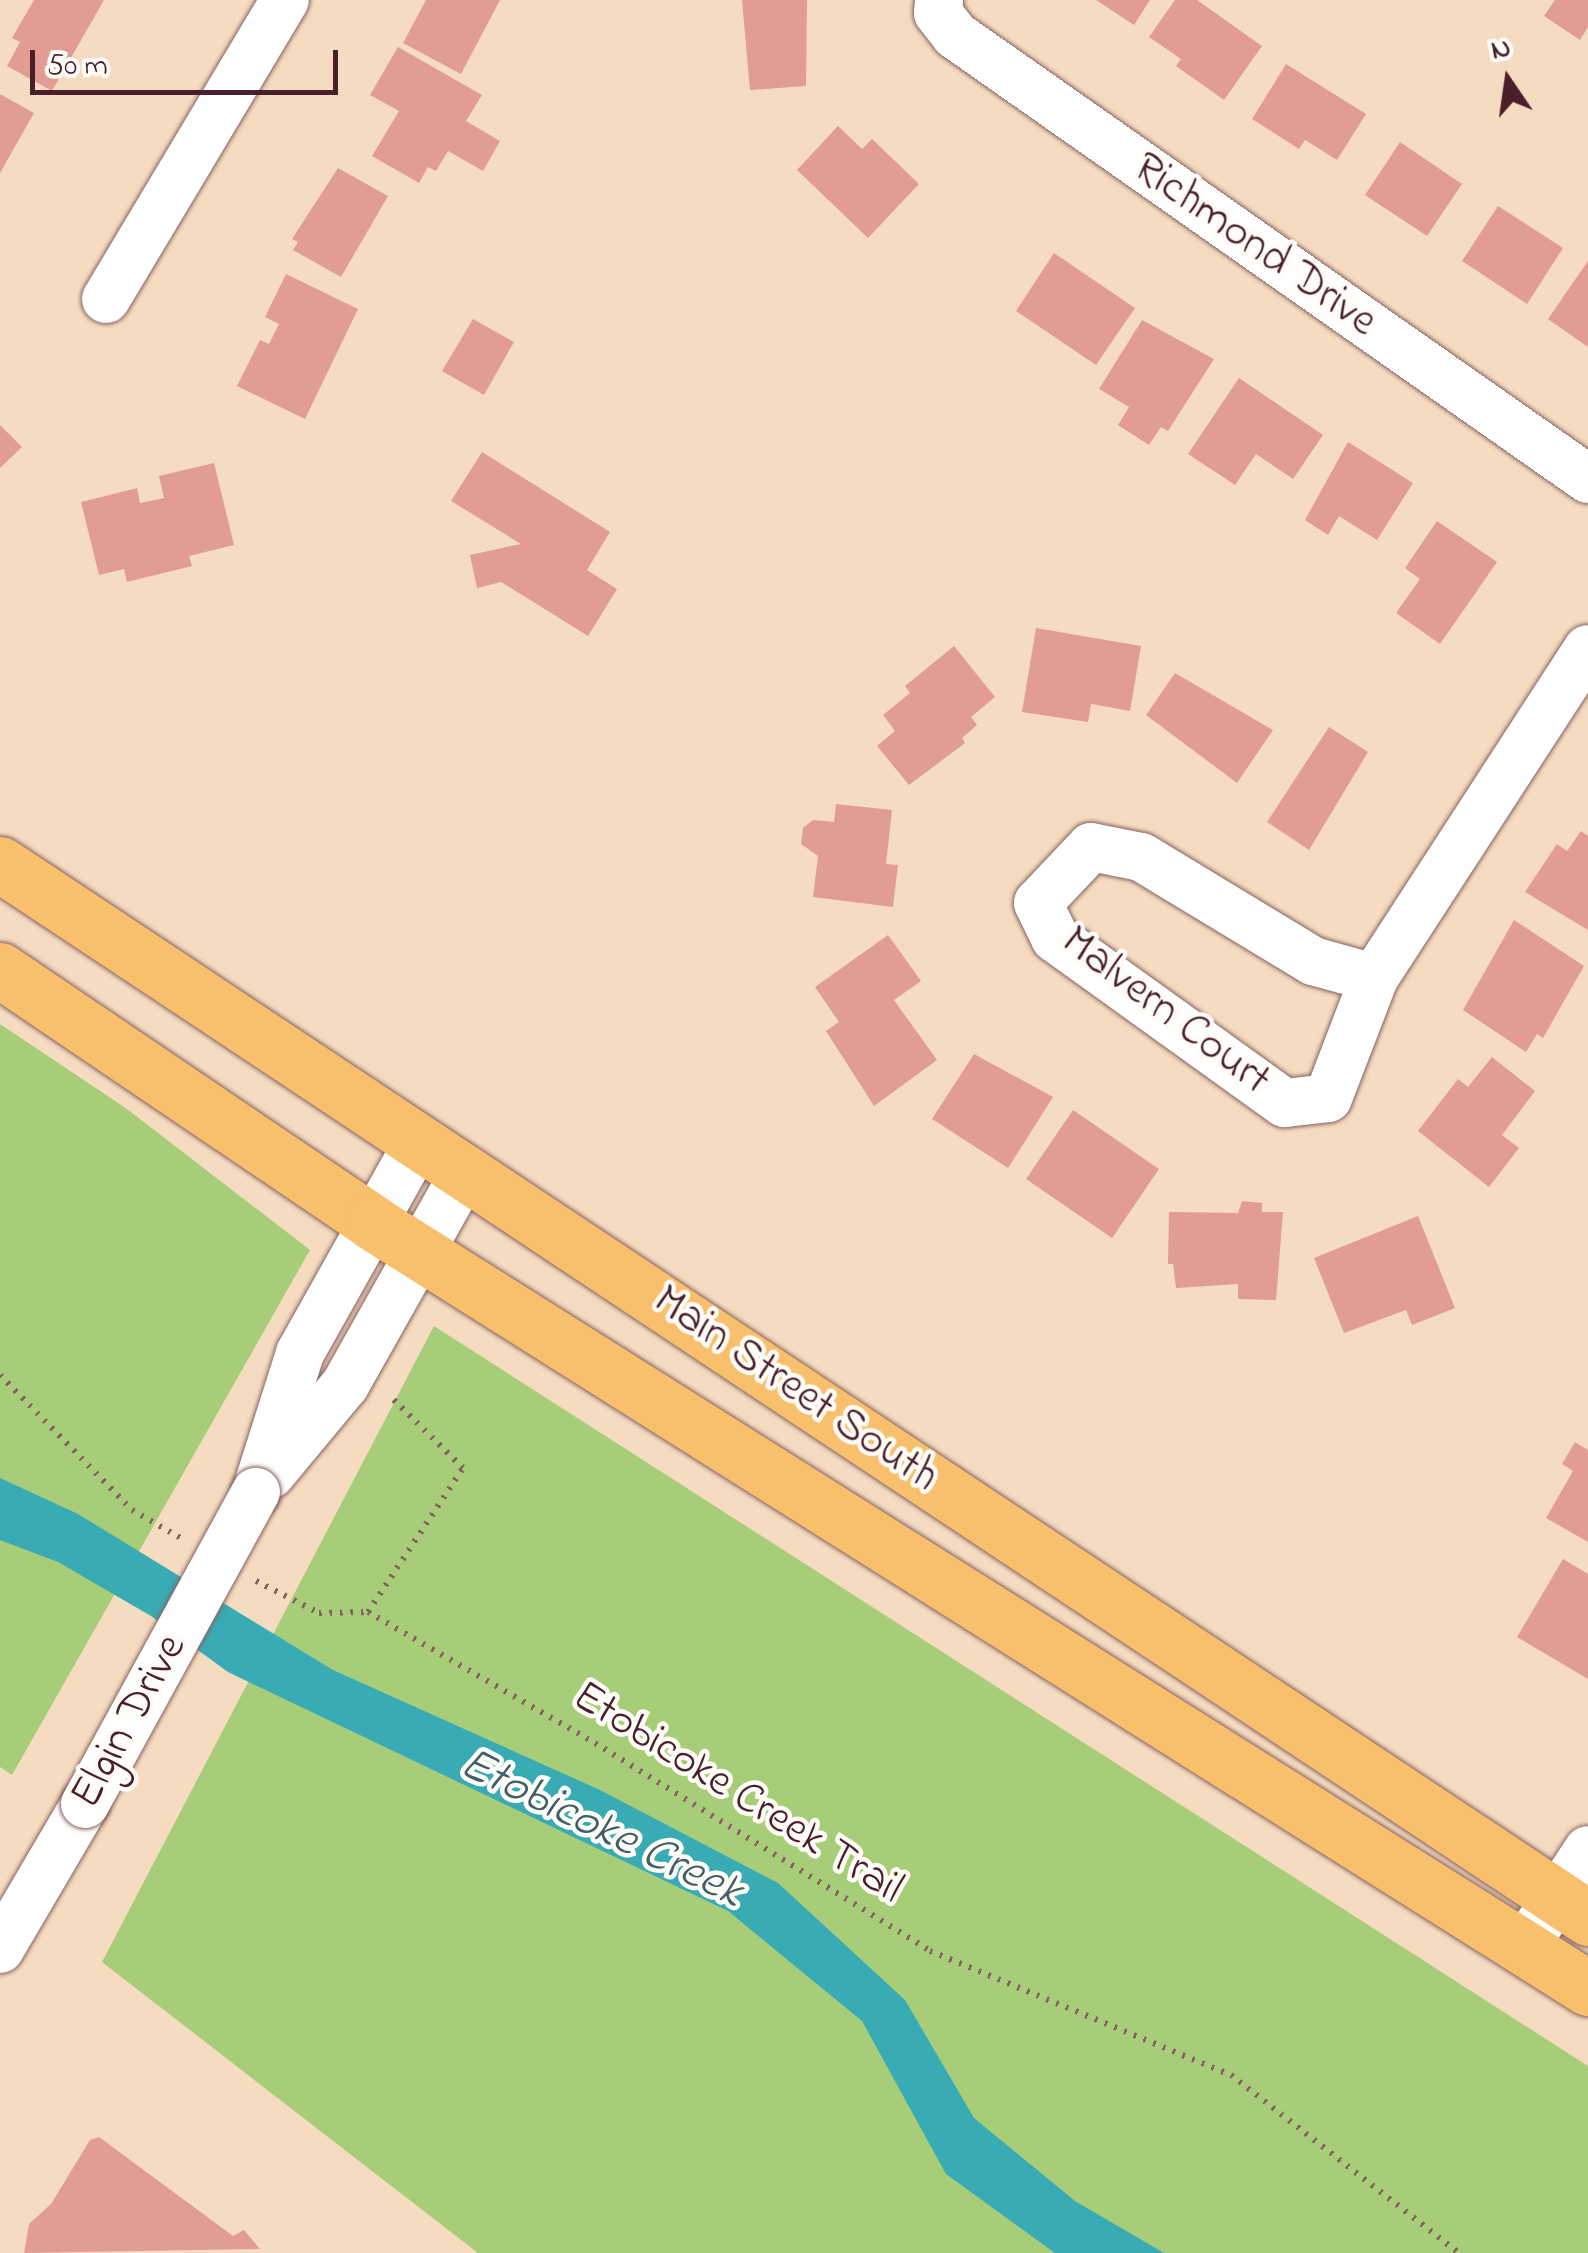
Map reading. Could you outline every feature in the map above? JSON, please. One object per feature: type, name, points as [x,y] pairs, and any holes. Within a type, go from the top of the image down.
[{"type":"main road","name":"Main Street South","points":[[0,864],[1572,1908]]},
{"type":"main road","name":"Main Street South","points":[[0,970],[372,1224],[1588,1988]]},
{"type":"street","points":[[106,299],[286,0]]},
{"type":"street","name":"Richmond Drive","points":[[939,0],[938,13],[955,34],[1588,479]]},
{"type":"street","name":"Malvern Court","points":[[1374,978],[1314,961],[1141,858],[1091,847],[1038,903],[1055,938],[1285,1103],[1328,1098],[1374,978],[1588,650]]},
{"type":"street","name":"Elgin Drive","points":[[256,1492],[300,1353],[419,1141]]},
{"type":"street","name":"Elgin Drive","points":[[0,1949],[85,1804],[256,1492],[345,1385],[466,1170]]},
{"type":"street","points":[[1524,1947],[1572,1908],[1588,1850]]},
{"type":"path","points":[[0,1376],[132,1510],[194,1546]]},
{"type":"path","points":[[241,1572],[319,1613],[368,1612],[462,1468],[380,1386]]},
{"type":"path","name":"Etobicoke Creek Trail","points":[[368,1612],[595,1743],[930,1951],[1231,2075],[1459,2253]]},
{"type":"green space","points":[[0,1024],[127,1109],[310,1250],[12,1775],[0,1767]]},
{"type":"green space","points":[[434,1326],[1588,2066],[1588,2253],[478,2253],[102,1962]]},
{"type":"water","name":"Etobicoke Creek","points":[[0,1478],[78,1514],[333,1670],[600,1790],[778,1883],[905,2000],[974,2118],[1075,2201],[1164,2253],[1055,2253],[946,2174],[862,2021],[728,1911],[228,1672],[151,1616],[58,1562],[0,1540]]},
{"type":"building","points":[[34,0],[104,0],[52,91],[7,66],[20,42],[12,38]]},
{"type":"building","points":[[426,0],[500,0],[461,74],[403,43]]},
{"type":"building","points":[[742,0],[807,0],[806,86],[750,90]]},
{"type":"building","points":[[1096,0],[1150,0],[1134,25]]},
{"type":"building","points":[[1175,0],[1197,0],[1262,46],[1224,100],[1176,66],[1181,59],[1149,37]]},
{"type":"building","points":[[1555,0],[1588,0],[1588,27],[1580,40],[1544,16]]},
{"type":"building","points":[[398,47],[482,95],[466,121],[500,141],[483,171],[448,151],[436,171],[428,167],[419,183],[372,156],[399,111],[370,95]]},
{"type":"building","points":[[1286,64],[1366,114],[1337,160],[1305,140],[1299,149],[1252,119]]},
{"type":"building","points":[[0,94],[34,113],[0,173]]},
{"type":"building","points":[[838,126],[862,149],[872,139],[919,184],[868,238],[797,170]]},
{"type":"building","points":[[1400,142],[1462,184],[1427,236],[1365,195]]},
{"type":"building","points":[[338,168],[388,196],[341,277],[293,250],[298,242],[292,239]]},
{"type":"building","points":[[1498,206],[1563,248],[1527,304],[1462,261]]},
{"type":"building","points":[[1054,253],[1135,308],[1096,365],[1016,311]]},
{"type":"building","points":[[1588,261],[1588,347],[1548,319]]},
{"type":"building","points":[[286,274],[358,309],[305,419],[237,386],[260,340],[269,344],[279,324],[265,317]]},
{"type":"building","points":[[473,319],[514,342],[484,395],[442,371]]},
{"type":"building","points":[[1142,320],[1214,359],[1168,431],[1161,427],[1149,445],[1118,425],[1129,407],[1099,389]]},
{"type":"building","points":[[1239,378],[1323,435],[1293,479],[1256,454],[1235,485],[1188,454]]},
{"type":"building","points":[[0,425],[22,447],[0,468]]},
{"type":"building","points":[[1348,442],[1413,483],[1377,540],[1339,516],[1328,535],[1305,520]]},
{"type":"building","points":[[482,452],[610,532],[587,570],[617,589],[588,636],[501,582],[477,588],[470,555],[521,544],[451,501]]},
{"type":"building","points":[[214,463],[234,545],[189,556],[192,566],[127,582],[124,569],[99,575],[81,502],[137,488],[140,503],[164,498],[159,476]]},
{"type":"building","points":[[1437,521],[1497,562],[1440,644],[1396,613],[1420,579],[1405,568]]},
{"type":"building","points":[[1036,628],[1141,646],[1130,711],[1091,704],[1088,722],[1022,712]]},
{"type":"building","points":[[954,646],[995,697],[971,717],[977,725],[962,738],[965,743],[909,785],[877,746],[895,731],[883,715],[910,693],[905,686]]},
{"type":"building","points":[[1175,673],[1273,730],[1237,783],[1146,715]]},
{"type":"building","points":[[1329,727],[1368,752],[1309,850],[1267,822]]},
{"type":"building","points":[[836,804],[892,810],[886,864],[898,865],[893,907],[813,897],[818,856],[801,844],[803,828],[813,820],[834,822]]},
{"type":"building","points":[[1581,831],[1588,836],[1588,930],[1525,892],[1557,844],[1567,851]]},
{"type":"building","points":[[1514,920],[1584,966],[1543,1038],[1537,1034],[1526,1052],[1463,1010]]},
{"type":"building","points":[[888,935],[921,981],[894,1000],[937,1060],[874,1106],[826,1031],[839,1022],[815,987]]},
{"type":"building","points":[[974,1054],[1053,1097],[1008,1168],[932,1119]]},
{"type":"building","points":[[1492,1057],[1535,1091],[1502,1135],[1519,1148],[1489,1187],[1418,1131],[1458,1079],[1468,1087]]},
{"type":"building","points":[[1073,1110],[1159,1169],[1112,1238],[1026,1179]]},
{"type":"building","points":[[1242,1201],[1262,1203],[1262,1212],[1283,1212],[1276,1300],[1238,1299],[1238,1284],[1176,1288],[1173,1264],[1168,1264],[1169,1212],[1238,1213]]},
{"type":"building","points":[[1418,1216],[1455,1308],[1412,1325],[1406,1310],[1344,1333],[1314,1258]]},
{"type":"building","points":[[1575,1442],[1588,1450],[1588,1542],[1546,1518],[1573,1471],[1562,1464]]},
{"type":"building","points":[[1563,1559],[1588,1574],[1588,1679],[1517,1637]]},
{"type":"building","points":[[99,2137],[233,2236],[244,2230],[260,2249],[24,2253],[29,2224],[51,2204],[90,2140]]}]
